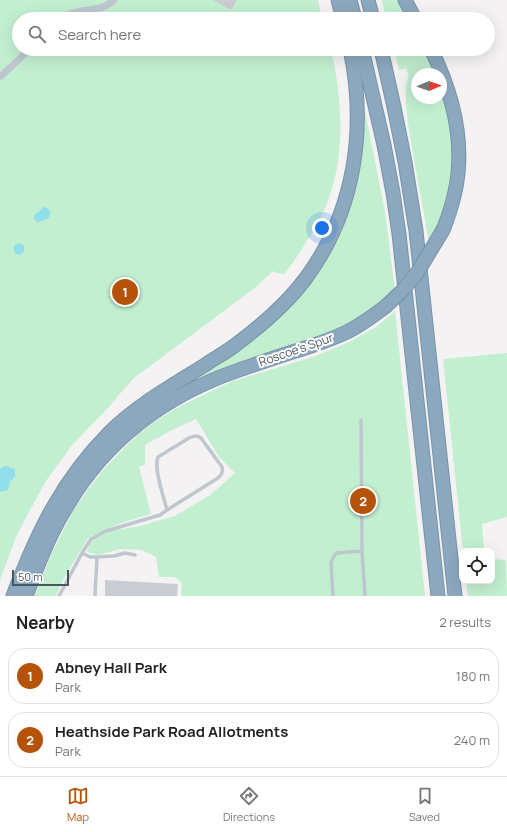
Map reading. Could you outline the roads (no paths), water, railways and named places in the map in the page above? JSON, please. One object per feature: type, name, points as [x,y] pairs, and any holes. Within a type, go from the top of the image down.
[{"type":"highway","points":[[338,0],[341,12]]},
{"type":"highway","points":[[350,0],[353,12]]},
{"type":"highway","points":[[368,0],[371,12]]},
{"type":"highway","points":[[405,0],[411,12]]},
{"type":"highway","points":[[13,596],[44,523],[76,470],[111,430],[162,392],[233,347],[270,317],[288,300],[306,278],[319,258],[340,217],[356,151],[358,128],[357,100],[356,82],[351,56]]},
{"type":"highway","points":[[364,56],[384,145],[399,234],[438,596]]},
{"type":"highway","points":[[383,56],[405,162],[416,231],[455,596]]},
{"type":"highway","name":"Roscoe's Spur","points":[[26,596],[64,510],[76,491],[97,464],[127,432],[158,409],[196,388],[237,370],[315,345],[346,332],[367,320],[385,307],[417,274],[443,230],[455,190],[458,165],[459,149],[457,126],[452,103],[434,56]]},
{"type":"street","points":[[76,12],[101,8],[114,0]]},
{"type":"street","points":[[0,77],[22,56]]},
{"type":"lane","points":[[362,420],[362,551],[365,596]]},
{"type":"lane","points":[[59,596],[91,539],[106,531],[160,515],[168,510],[218,478],[222,475],[222,467],[198,436],[189,438],[158,457],[156,460],[156,469],[168,510]]},
{"type":"lane","points":[[333,596],[331,562],[336,553],[362,551]]},
{"type":"lane","points":[[82,553],[90,557],[114,556],[124,553],[135,555]]},
{"type":"lane","points":[[95,596],[97,557]]},
{"type":"water","points":[[44,207],[50,210],[50,215],[45,220],[37,222],[34,219],[34,216]]},
{"type":"water","points":[[19,243],[23,245],[25,249],[23,253],[19,255],[15,253],[13,249],[15,245]]},
{"type":"water","points":[[6,466],[15,469],[15,476],[10,481],[8,490],[1,492],[0,469]]},
{"type":"place","name":"Abney Hall Park","points":[[125,292]]},
{"type":"place","name":"Heathside Park Road Allotments","points":[[363,501]]}]
